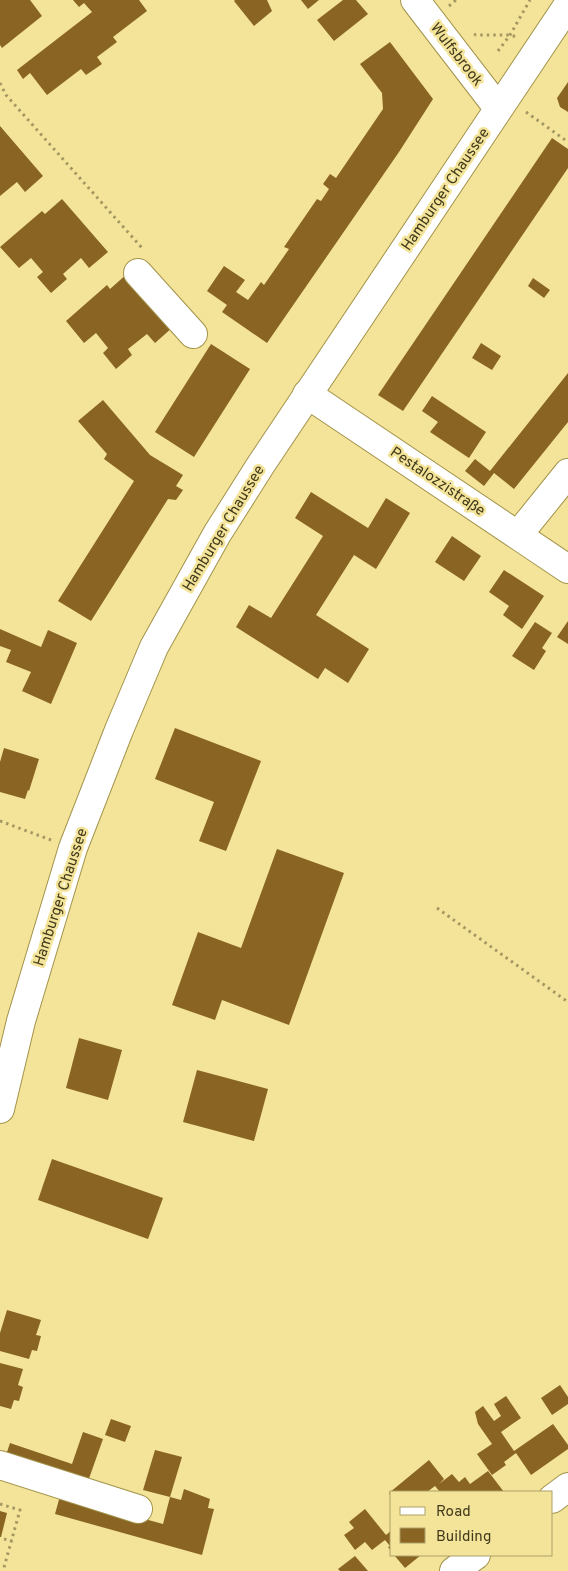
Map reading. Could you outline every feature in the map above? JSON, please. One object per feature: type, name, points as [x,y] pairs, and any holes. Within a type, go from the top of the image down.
[{"type":"main road","name":"Wulfsbrook","points":[[415,0],[502,103]]},
{"type":"main road","name":"Hamburger Chaussee","points":[[0,1109],[21,1021],[73,848],[154,647],[217,534],[307,394],[568,5]]},
{"type":"main road","points":[[142,263],[192,334]]},
{"type":"main road","name":"Pestalozzistraße","points":[[307,394],[568,570]]},
{"type":"main road","points":[[518,535],[568,473]]},
{"type":"main road","points":[[0,1465],[138,1509]]},
{"type":"main road","points":[[553,1498],[568,1487]]},
{"type":"main road","points":[[454,1571],[475,1556]]},
{"type":"path","points":[[442,0],[448,7]]},
{"type":"path","points":[[498,51],[510,35],[530,0]]},
{"type":"path","points":[[469,28],[476,35],[510,35],[541,46]]},
{"type":"path","points":[[0,83],[6,95],[142,263]]},
{"type":"path","points":[[502,103],[568,142]]},
{"type":"path","points":[[0,821],[73,848]]},
{"type":"path","points":[[438,908],[568,1002]]},
{"type":"path","points":[[0,1504],[20,1510],[3,1571]]},
{"type":"path","points":[[4,1539],[12,1540]]},
{"type":"building","points":[[0,0],[30,0],[42,16],[2,48],[0,45]]},
{"type":"building","points":[[73,0],[139,0],[147,11],[113,37],[117,42],[97,57],[102,64],[86,75],[81,69],[47,95],[30,73],[23,79],[17,70],[92,12],[84,3],[79,7]]},
{"type":"building","points":[[235,0],[267,0],[272,11],[254,26]]},
{"type":"building","points":[[301,0],[319,0],[308,9]]},
{"type":"building","points":[[343,0],[356,0],[368,14],[334,41],[317,20]]},
{"type":"building","points":[[390,42],[433,99],[399,152],[267,343],[222,312],[227,305],[207,291],[224,266],[245,280],[236,292],[248,300],[261,282],[264,285],[289,249],[284,247],[317,199],[321,201],[329,189],[323,184],[330,174],[336,178],[383,109],[382,93],[360,64]]},
{"type":"building","points":[[568,82],[568,112],[560,107],[557,98]]},
{"type":"building","points":[[0,126],[43,176],[25,192],[17,182],[0,196]]},
{"type":"building","points":[[552,138],[568,149],[568,168],[403,411],[378,395]]},
{"type":"building","points":[[62,199],[108,252],[89,268],[81,258],[63,274],[67,279],[51,293],[37,277],[43,272],[31,258],[19,268],[0,247],[42,211],[45,214]]},
{"type":"building","points":[[128,273],[173,327],[155,343],[147,334],[128,349],[132,355],[116,369],[103,353],[108,348],[96,333],[84,343],[66,321],[107,285],[110,289]]},
{"type":"building","points":[[533,278],[550,290],[544,298],[528,286]]},
{"type":"building","points":[[481,343],[501,356],[492,370],[472,358]]},
{"type":"building","points":[[211,344],[250,369],[194,457],[155,432]]},
{"type":"building","points":[[568,373],[568,422],[514,489],[494,473],[484,486],[465,471],[475,459],[490,471]]},
{"type":"building","points":[[432,396],[486,432],[469,458],[430,432],[438,422],[422,411]]},
{"type":"building","points":[[103,400],[150,455],[183,475],[176,486],[183,490],[176,500],[168,499],[91,621],[58,601],[134,481],[104,459],[107,454],[78,421]]},
{"type":"building","points":[[311,492],[368,528],[386,498],[410,513],[376,569],[354,555],[316,615],[369,649],[348,683],[325,668],[318,679],[236,627],[249,605],[271,618],[323,536],[295,518]]},
{"type":"building","points":[[452,536],[481,556],[464,581],[435,562]]},
{"type":"building","points":[[504,570],[544,596],[522,629],[503,615],[509,606],[489,592]]},
{"type":"building","points":[[568,621],[568,644],[557,637]]},
{"type":"building","points":[[535,622],[552,633],[542,648],[546,651],[534,670],[512,656]]},
{"type":"building","points":[[0,629],[41,647],[48,630],[77,643],[51,704],[22,691],[31,672],[6,662],[11,650],[0,646]]},
{"type":"building","points":[[175,728],[261,761],[226,851],[199,841],[214,802],[155,779]]},
{"type":"building","points":[[4,748],[39,759],[25,799],[0,792],[0,762]]},
{"type":"building","points":[[277,849],[344,873],[289,1025],[222,1000],[215,1020],[172,1005],[198,932],[241,948]]},
{"type":"building","points":[[79,1038],[122,1050],[108,1100],[66,1088]]},
{"type":"building","points":[[197,1070],[268,1089],[254,1141],[183,1122]]},
{"type":"building","points":[[52,1159],[163,1198],[148,1239],[38,1200]]},
{"type":"building","points":[[7,1310],[41,1320],[36,1335],[41,1336],[37,1351],[32,1350],[29,1359],[0,1351],[0,1333]]},
{"type":"building","points":[[0,1363],[23,1369],[18,1385],[23,1387],[19,1401],[14,1400],[11,1409],[0,1406]]},
{"type":"building","points":[[560,1385],[568,1397],[568,1404],[552,1415],[541,1398]]},
{"type":"building","points":[[506,1396],[521,1418],[501,1432],[514,1451],[553,1424],[568,1445],[568,1449],[531,1475],[516,1453],[504,1462],[506,1465],[492,1475],[477,1454],[492,1444],[478,1424],[475,1412],[483,1406],[494,1421],[501,1416],[494,1404]]},
{"type":"building","points":[[111,1419],[131,1426],[125,1442],[105,1435]]},
{"type":"building","points":[[83,1432],[103,1439],[86,1487],[5,1458],[10,1443],[72,1464]]},
{"type":"building","points":[[155,1450],[182,1457],[170,1497],[143,1490]]},
{"type":"building","points":[[429,1460],[444,1479],[439,1484],[452,1474],[459,1482],[465,1477],[470,1484],[488,1471],[503,1491],[439,1491],[435,1486],[428,1491],[391,1491]]},
{"type":"building","points":[[184,1489],[210,1499],[208,1508],[214,1509],[202,1555],[55,1514],[60,1496],[163,1524],[170,1497],[181,1500]]},
{"type":"building","points":[[365,1509],[386,1535],[390,1532],[390,1546],[385,1540],[372,1550],[365,1542],[355,1550],[344,1535],[354,1528],[349,1522]]},
{"type":"building","points":[[0,1511],[7,1513],[1,1537],[0,1537]]},
{"type":"building","points":[[355,1556],[368,1571],[340,1571],[338,1569]]},
{"type":"building","points":[[395,1556],[420,1556],[405,1568]]}]
